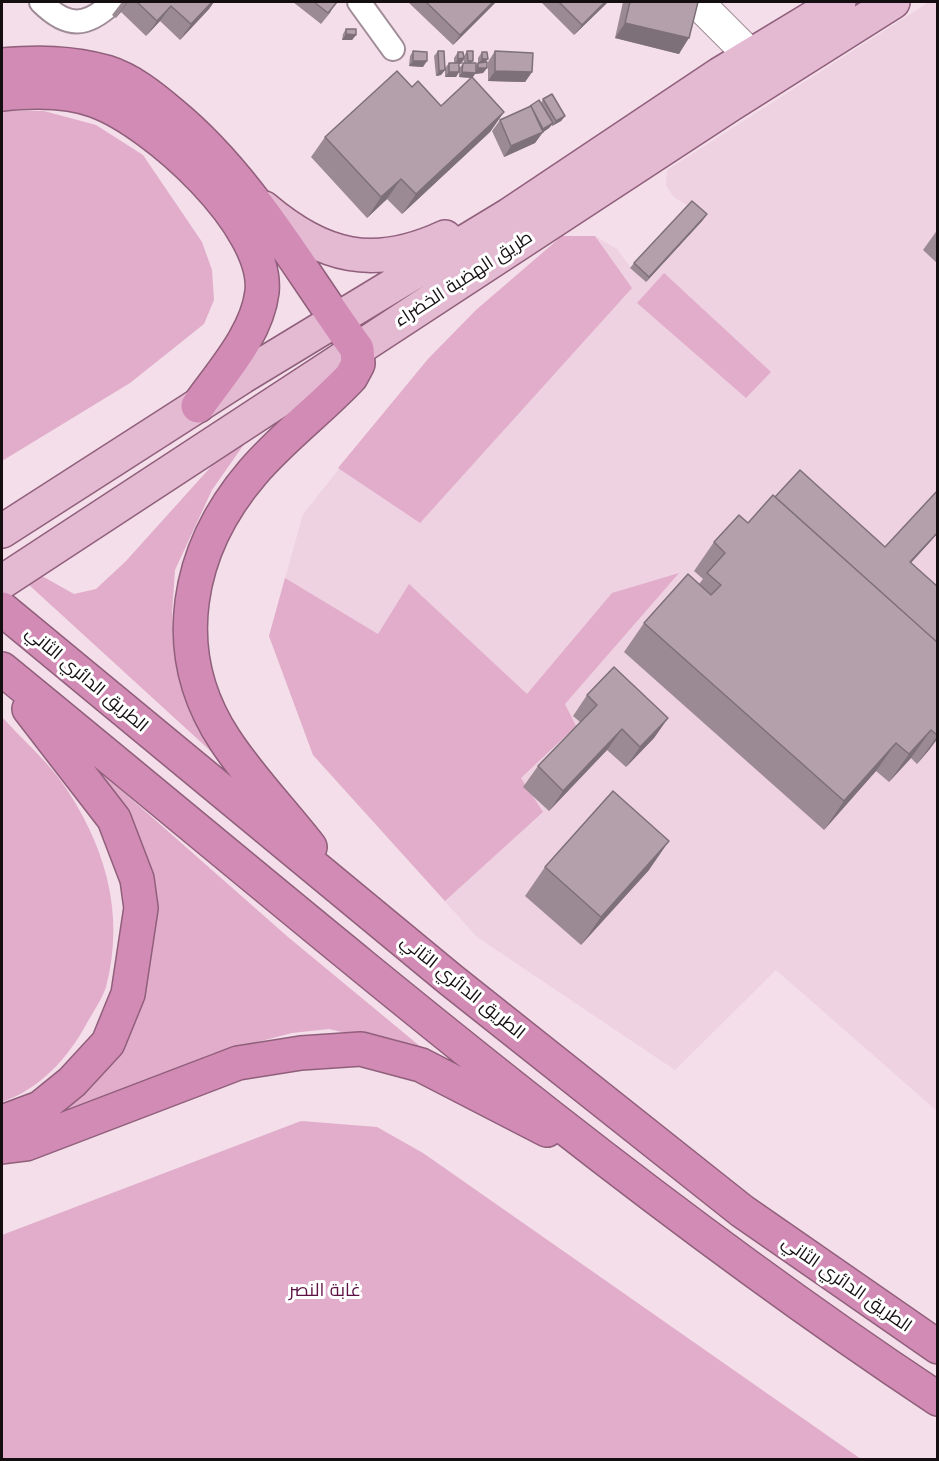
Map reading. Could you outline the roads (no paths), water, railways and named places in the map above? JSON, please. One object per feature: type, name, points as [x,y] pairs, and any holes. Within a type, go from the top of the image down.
[{"type":"highway","points":[[2,65],[74,65],[107,73],[133,84],[183,123],[222,160],[257,202],[357,349],[358,364],[351,377],[277,446],[229,502],[205,546],[191,595],[190,635],[202,694],[224,740],[350,897]]},
{"type":"highway","points":[[2,94],[82,97],[105,104],[130,118],[186,162],[225,206],[254,245],[262,271],[259,307],[245,337],[198,406]]},
{"type":"highway","name":"الطريق الدائري الثاني","points":[[2,609],[350,897],[742,1211],[938,1347]]},
{"type":"highway","points":[[2,669],[448,1034],[727,1254],[938,1400]]},
{"type":"highway","points":[[2,675],[114,819],[137,879],[141,909],[139,938],[128,994],[108,1043],[72,1082],[40,1108],[2,1122]]},
{"type":"highway","points":[[2,1147],[26,1144],[238,1063],[301,1053],[361,1049],[421,1065],[615,1165]]},
{"type":"main road","name":"طريق الهضبة الخضراء","points":[[6,528],[545,191],[750,55],[839,2]]},
{"type":"main road","name":"طريق الهضبة الخضراء","points":[[2,582],[730,105],[893,2]]},
{"type":"main road","points":[[257,202],[284,225],[314,242],[344,253],[371,255],[408,253],[419,249],[545,191]]},
{"type":"street","points":[[41,2],[61,19],[82,21],[96,16],[113,2]]},
{"type":"street","points":[[359,2],[393,50]]},
{"type":"street","points":[[697,2],[750,55]]},
{"type":"park label","name":"غابة النصر","points":[[325,1292]]}]
